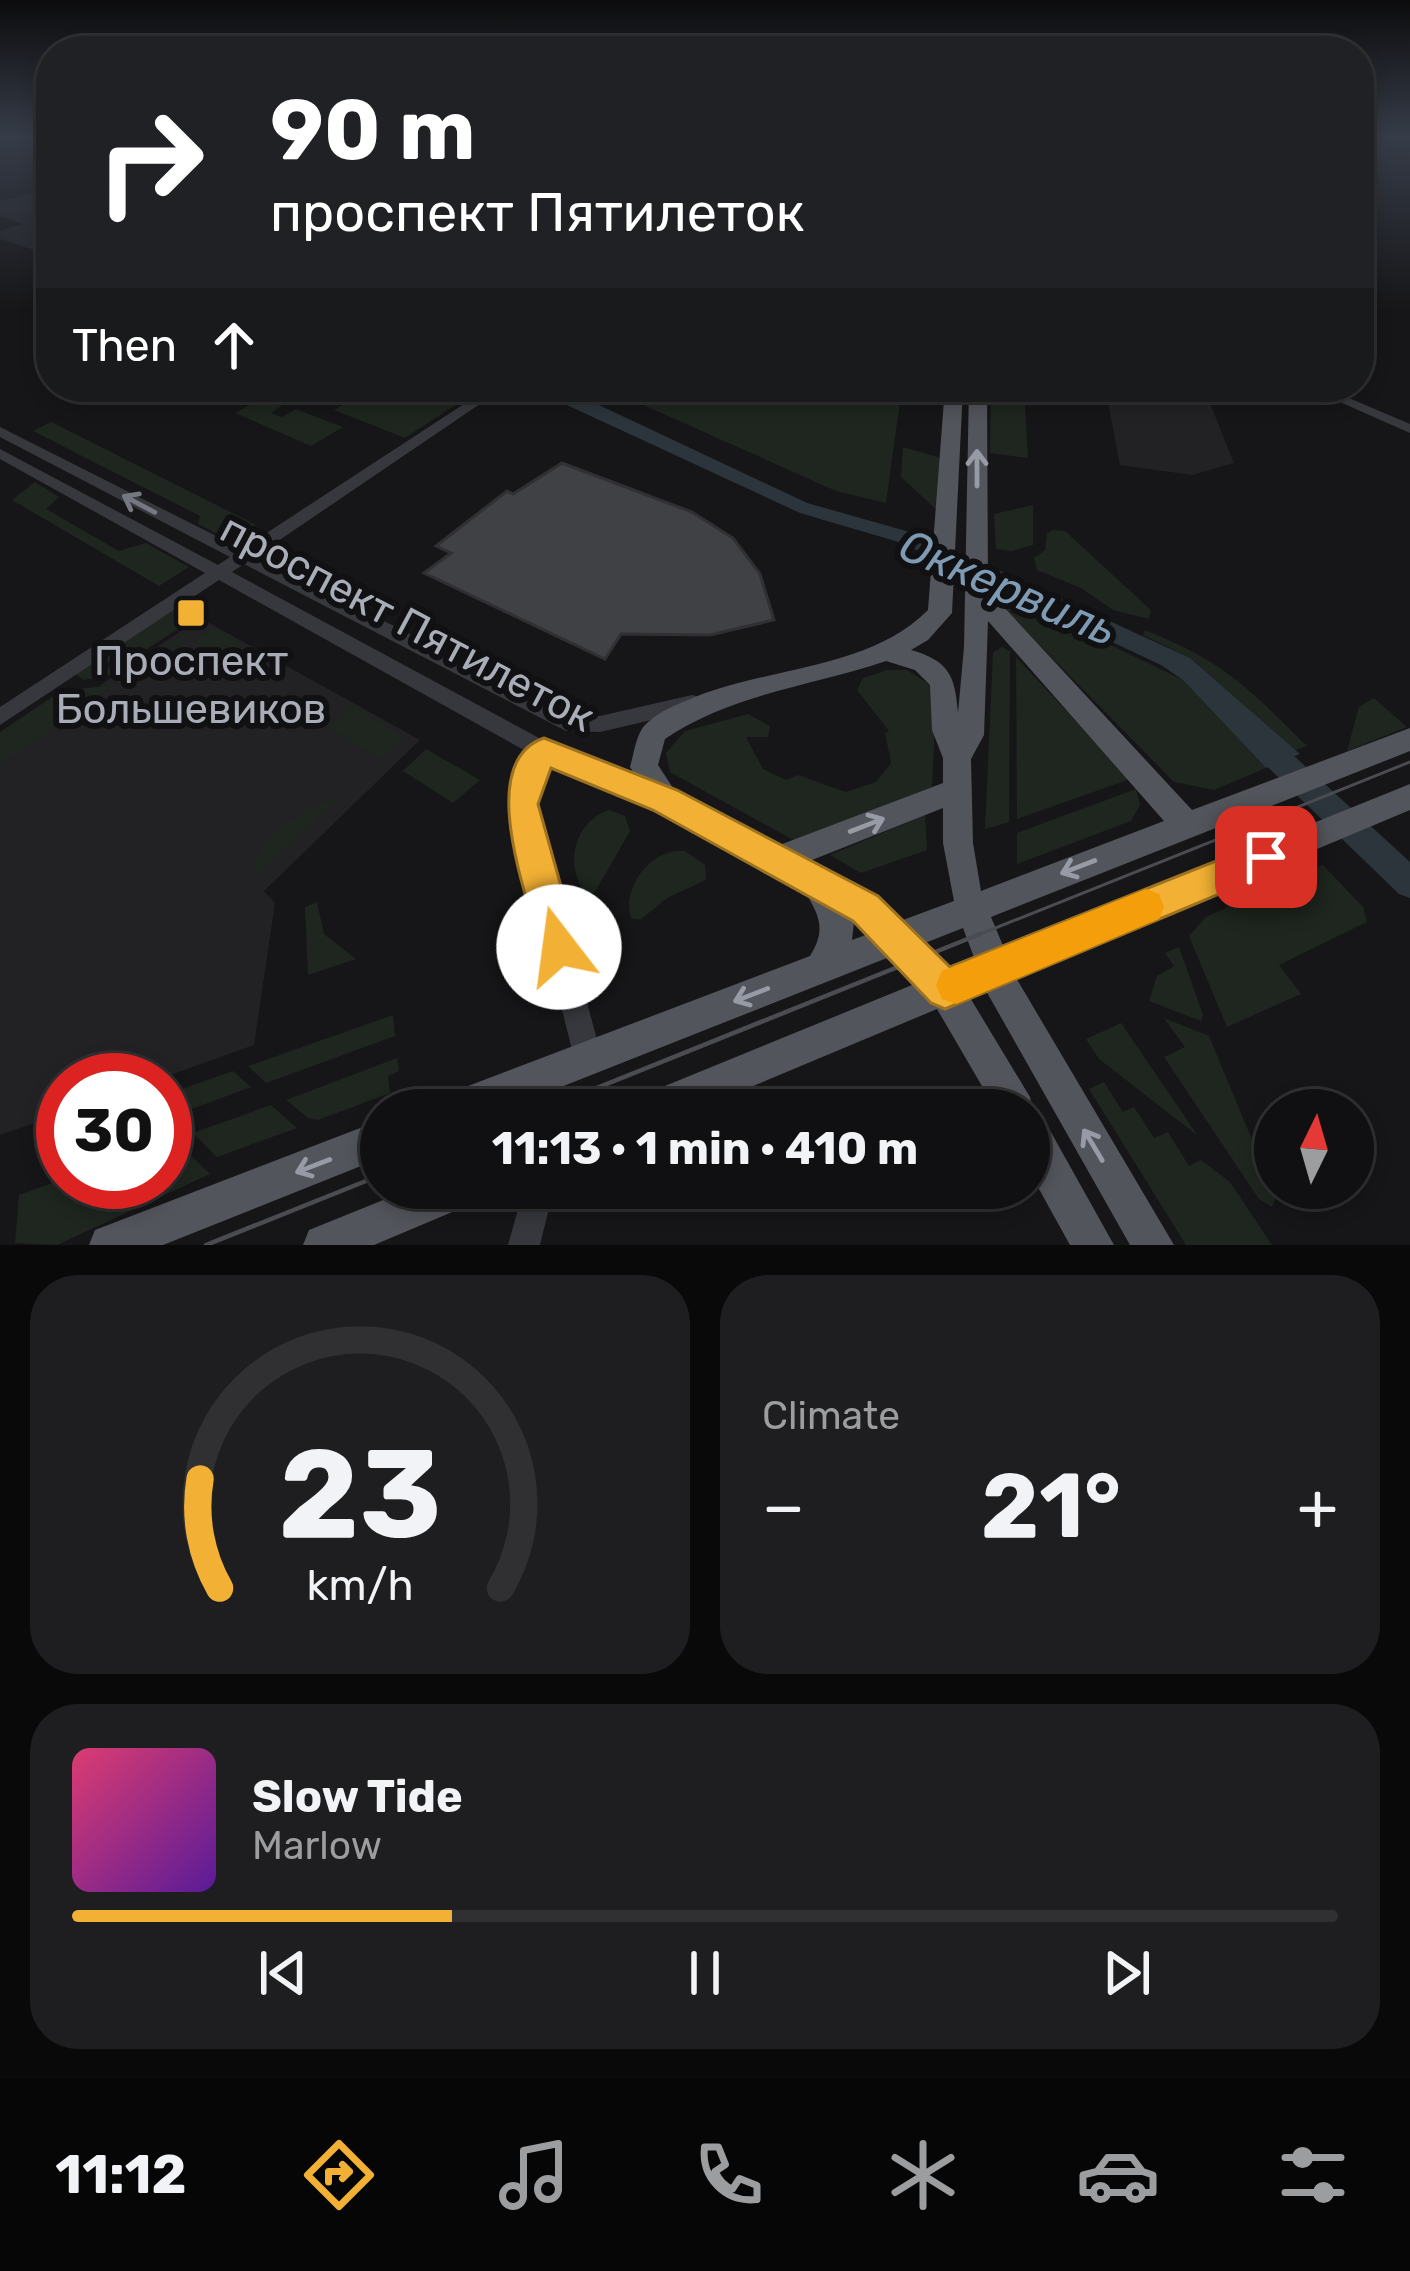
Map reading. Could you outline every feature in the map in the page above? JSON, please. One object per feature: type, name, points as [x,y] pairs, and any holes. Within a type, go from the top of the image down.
[{"type":"main road","points":[[665,800],[644,767],[647,743],[662,725],[703,701],[882,651],[915,638],[933,624],[940,613],[953,402]]},
{"type":"main road","points":[[777,860],[957,774],[970,735],[976,646],[978,402]]},
{"type":"main road","points":[[978,594],[1186,825]]},
{"type":"main road","points":[[976,646],[1006,644],[1038,666]]},
{"type":"main road","points":[[882,651],[912,656],[943,682],[946,730],[957,774],[958,843],[970,910],[994,969],[1153,1245]]},
{"type":"main road","points":[[508,1089],[1410,739]]},
{"type":"main road","points":[[702,1089],[1410,797]]},
{"type":"main road","name":"проспект Пятилеток","points":[[665,800],[866,909],[899,937]]},
{"type":"main road","points":[[810,878],[839,920],[835,949],[822,968]]},
{"type":"main road","points":[[899,937],[945,989],[1005,1089]]},
{"type":"main road","points":[[110,1245],[360,1147]]},
{"type":"main road","points":[[1050,1169],[1093,1245]]},
{"type":"main road","points":[[324,1245],[411,1209]]},
{"type":"street","points":[[0,717],[476,402]]},
{"type":"street","points":[[1351,402],[1410,425]]},
{"type":"street","points":[[1362,402],[1410,425]]},
{"type":"street","name":"проспект Пятилеток","points":[[0,431],[566,723],[600,724],[703,701]]},
{"type":"street","name":"проспект Пятилеток","points":[[0,454],[544,751],[665,800]]},
{"type":"street","points":[[544,751],[527,776],[522,804],[588,1058]]},
{"type":"street","points":[[524,1245],[533,1209]]},
{"type":"shaded area","points":[[36,195],[36,251],[0,239],[0,231],[22,224],[0,216],[0,201]]},
{"type":"shaded area","points":[[255,402],[287,402],[271,413],[282,417],[296,409],[343,427],[311,446],[235,413]]},
{"type":"shaded area","points":[[348,402],[460,402],[405,438],[334,410]]},
{"type":"shaded area","points":[[637,402],[900,402],[886,503],[836,491]]},
{"type":"shaded area","points":[[991,402],[1025,402],[1028,458],[990,453]]},
{"type":"shaded area","points":[[1108,402],[1209,402],[1234,463],[1192,475],[1120,465]]},
{"type":"shaded area","points":[[51,422],[256,525],[231,541],[198,524],[200,516],[33,431]]},
{"type":"shaded area","points":[[903,447],[941,458],[939,512],[901,477]]},
{"type":"shaded area","points":[[35,482],[59,497],[46,509],[119,551],[146,543],[189,567],[159,586],[12,500]]},
{"type":"shaded area","points":[[1033,505],[1033,545],[1012,551],[996,549],[994,514]]},
{"type":"shaded area","points":[[1065,531],[1151,610],[1149,619],[1113,610],[1081,588],[1037,570],[1034,558],[1045,550],[1047,533]]},
{"type":"shaded area","points":[[1003,593],[1183,680],[1266,768],[1214,790],[1174,782],[1006,611]]},
{"type":"shaded area","points":[[176,607],[195,618],[147,649],[120,649],[105,667],[133,664],[206,624],[142,669],[84,680],[75,674]]},
{"type":"shaded area","points":[[200,618],[420,740],[264,891],[275,903],[254,1045],[192,1067],[192,1053],[36,1053],[36,1122],[0,1135],[0,753]]},
{"type":"shaded area","points":[[213,628],[277,665],[259,679],[194,642]]},
{"type":"shaded area","points":[[1145,630],[1234,678],[1307,746],[1295,750],[1190,658],[1143,635]]},
{"type":"shaded area","points":[[1002,647],[1010,651],[1009,822],[985,829],[993,652]]},
{"type":"shaded area","points":[[1016,657],[1130,779],[1017,819]]},
{"type":"shaded area","points":[[907,670],[932,686],[936,700],[932,787],[795,841],[670,772],[666,753],[685,731],[748,714],[770,726],[768,737],[746,737],[763,769],[786,780],[798,775],[846,792],[876,782],[891,763],[885,733],[889,731],[857,690],[863,678]]},
{"type":"shaded area","points":[[113,685],[0,765],[0,732],[61,691]]},
{"type":"shaded area","points":[[1374,698],[1407,727],[1347,751],[1359,707]]},
{"type":"shaded area","points":[[350,706],[405,737],[382,759],[328,727]]},
{"type":"shaded area","points":[[426,749],[480,780],[453,803],[403,771]]},
{"type":"shaded area","points":[[1136,789],[1140,805],[1131,821],[1017,864],[1017,833]]},
{"type":"shaded area","points":[[340,798],[259,873],[253,868],[275,833],[314,807]]},
{"type":"shaded area","points":[[609,810],[625,816],[630,831],[595,892],[587,895],[575,871],[576,846],[587,824]]},
{"type":"shaded area","points":[[925,815],[927,850],[861,873],[830,855]]},
{"type":"shaded area","points":[[685,851],[705,865],[706,880],[667,898],[640,920],[631,918],[631,894],[642,872],[661,856]]},
{"type":"shaded area","points":[[1323,865],[1363,907],[1367,922],[1279,965],[1301,994],[1227,1027],[1189,936],[1206,917]]},
{"type":"shaded area","points":[[317,902],[324,934],[356,959],[308,975],[305,907]]},
{"type":"shaded area","points":[[1179,947],[1203,1015],[1201,1021],[1149,1001],[1157,976],[1174,966],[1165,953]]},
{"type":"shaded area","points":[[393,1015],[395,1036],[266,1083],[248,1066]]},
{"type":"shaded area","points":[[1164,1018],[1209,1036],[1254,1144],[1254,1192],[1164,1057],[1185,1047]]},
{"type":"shaded area","points":[[1121,1023],[1198,1136],[1099,1059],[1086,1039]]},
{"type":"shaded area","points":[[397,1058],[399,1071],[388,1076],[390,1089],[360,1089],[360,1104],[318,1120],[308,1118],[286,1100]]},
{"type":"shaded area","points":[[233,1071],[251,1087],[192,1109],[192,1085]]},
{"type":"shaded area","points":[[1104,1082],[1123,1112],[1134,1107],[1154,1138],[1168,1132],[1189,1166],[1201,1160],[1230,1182],[1272,1245],[1186,1245],[1089,1089]]},
{"type":"shaded area","points":[[271,1105],[297,1128],[217,1157],[193,1133]]},
{"type":"shaded area","points":[[192,1157],[210,1174],[192,1182]]},
{"type":"shaded area","points":[[36,1189],[36,1209],[135,1209],[57,1245],[15,1243],[19,1195]]},
{"type":"water","points":[[560,402],[593,402],[807,503],[924,536],[1190,658],[1300,754],[1266,768],[1183,680],[1161,665],[902,543],[800,513]]},
{"type":"building","points":[[562,463],[692,512],[733,538],[760,574],[774,620],[710,635],[621,634],[605,659],[424,573],[451,553],[436,546],[507,491],[513,494]]},
{"type":"waterway","name":"Оккервиль","points":[[1259,741],[1410,883]]},
{"type":"tram line","points":[[973,937],[1410,762]]},
{"type":"tram line","points":[[594,1089],[980,934]]},
{"type":"tram line","points":[[206,1245],[360,1183]]},
{"type":"slow traffic","points":[[956,985],[1146,907]]},
{"type":"place","name":"Проспект Большевиков","points":[[191,613]]},
{"type":"route","points":[[559,947],[522,804],[527,776],[544,751],[584,763],[665,800],[866,909],[899,937],[945,989],[1266,857]]}]
